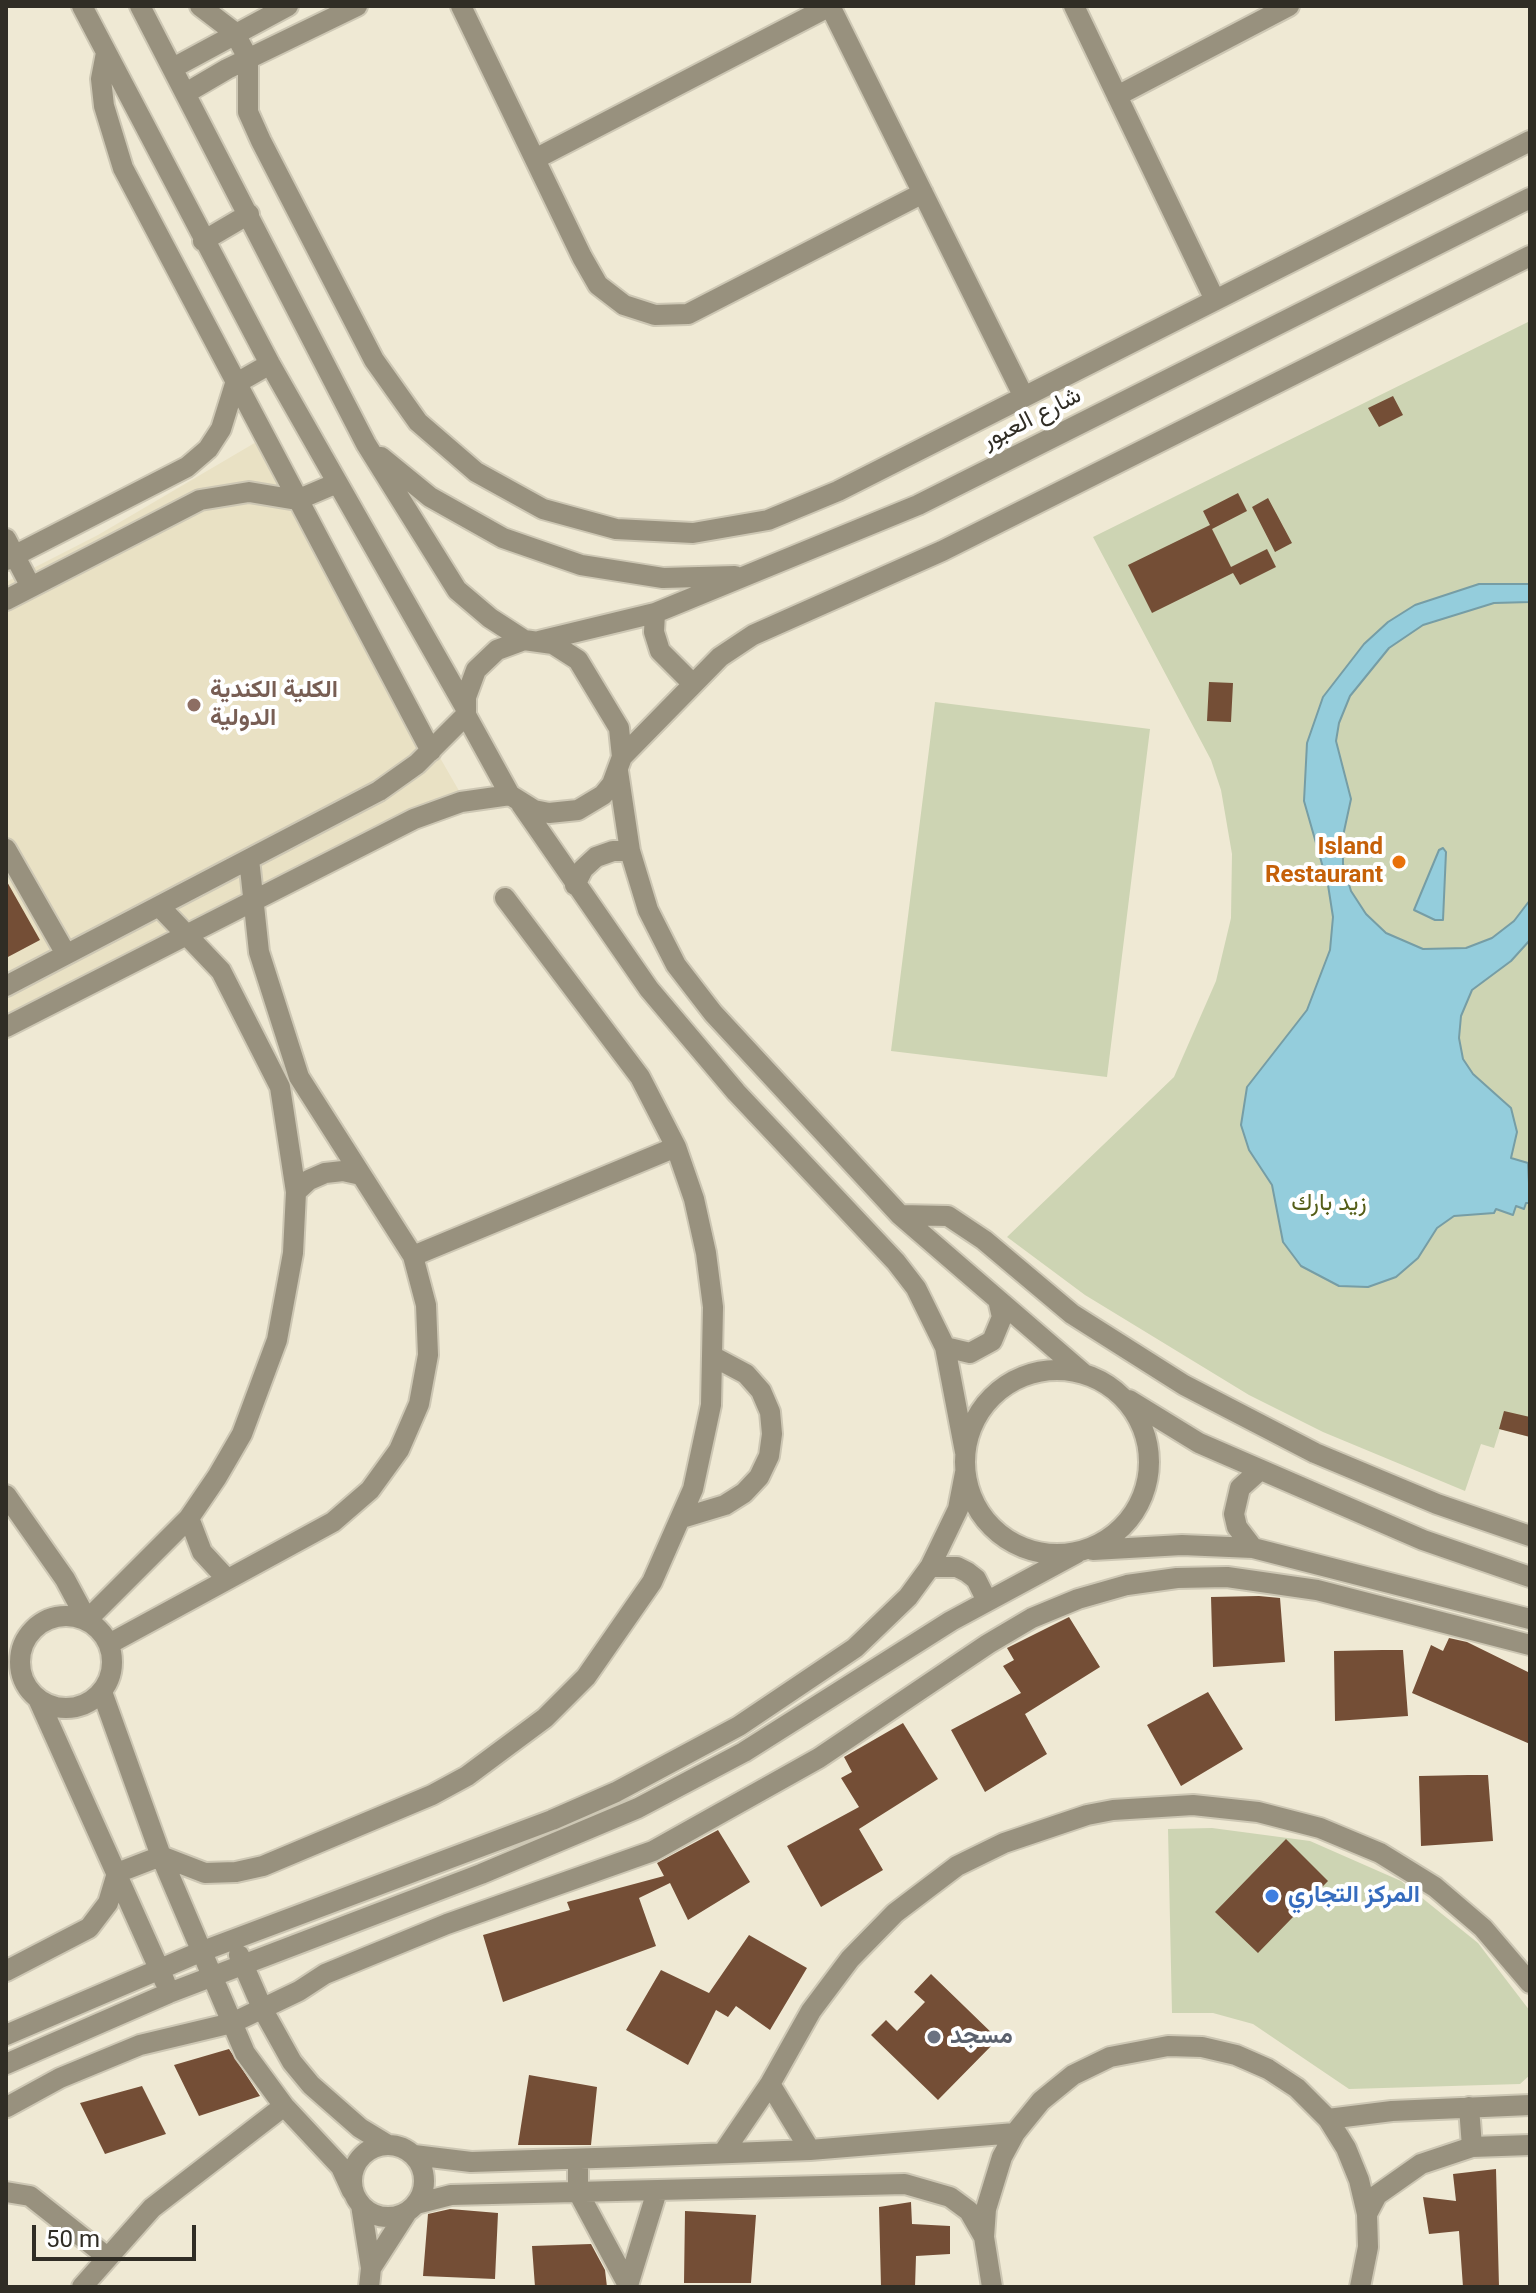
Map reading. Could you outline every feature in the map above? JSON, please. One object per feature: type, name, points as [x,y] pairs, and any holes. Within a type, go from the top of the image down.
[{"type":"street","points":[[82,6],[270,364],[516,799],[611,938],[689,1038],[788,1150],[896,1262],[921,1298],[945,1347],[971,1498],[984,1520],[1003,1538],[1038,1552],[1182,1545],[1253,1548],[1530,1619]]},
{"type":"street","points":[[140,6],[366,444],[457,590],[490,618],[532,640],[553,644],[578,660],[619,728],[630,851],[648,910],[676,965],[713,1013],[900,1215],[999,1304],[1083,1373],[1199,1443],[1423,1540],[1530,1577]]},
{"type":"street","points":[[200,6],[234,32],[248,58],[248,112],[374,360],[418,422],[476,472],[543,509],[616,529],[693,533],[768,520],[838,491],[1530,141]]},
{"type":"street","points":[[173,68],[234,32],[288,6]]},
{"type":"street","points":[[186,93],[248,58],[357,6]]},
{"type":"street","points":[[461,6],[598,285],[624,305],[655,315],[688,314],[923,193]]},
{"type":"street","points":[[537,158],[830,6],[1024,397]]},
{"type":"street","points":[[1074,6],[1215,300]]},
{"type":"street","points":[[1117,96],[1289,6]]},
{"type":"street","points":[[106,53],[101,79],[104,106],[123,168],[431,751]]},
{"type":"street","name":"شارع العبور","points":[[532,640],[655,613],[918,505],[1530,198]]},
{"type":"street","points":[[203,241],[249,214]]},
{"type":"street","points":[[6,1027],[437,809],[516,799],[549,813],[578,810],[603,795],[620,764],[692,683],[720,657],[753,635],[942,551],[1530,256]]},
{"type":"street","points":[[31,587],[9,551],[187,467],[208,449],[221,429],[235,384],[270,364]]},
{"type":"street","points":[[366,444],[430,497],[503,538],[581,565],[663,578],[747,576]]},
{"type":"street","points":[[6,600],[200,500],[249,492],[297,500],[337,483]]},
{"type":"street","points":[[655,613],[654,632],[660,651],[692,683]]},
{"type":"street","points":[[6,986],[379,791],[431,751],[465,711],[469,683],[485,659],[497,650],[532,640]]},
{"type":"street","points":[[6,849],[66,954]]},
{"type":"street","points":[[575,885],[583,869],[596,857],[613,851],[630,851]]},
{"type":"street","points":[[109,1644],[226,1578],[283,1552],[333,1522],[370,1490],[399,1450],[419,1404],[428,1355],[426,1305],[413,1256],[299,1077],[265,978],[249,859]]},
{"type":"street","points":[[117,1873],[161,1856],[205,1873],[236,1872],[263,1866],[432,1795],[467,1776],[545,1718],[586,1677],[652,1582],[682,1518],[703,1447],[714,1357],[706,1253],[694,1199],[660,1111],[619,1044],[505,898]]},
{"type":"street","points":[[87,1620],[189,1518],[242,1434],[274,1352],[288,1292],[296,1192],[280,1087],[234,992],[205,952],[159,906]]},
{"type":"street","points":[[280,1087],[299,1077]]},
{"type":"street","points":[[413,1256],[676,1147]]},
{"type":"street","points":[[296,1192],[309,1180],[325,1173],[343,1171],[361,1175]]},
{"type":"street","points":[[900,1215],[948,1216],[984,1240],[1072,1314],[1184,1385],[1276,1433],[1437,1504],[1530,1536]]},
{"type":"street","points":[[945,1347],[970,1353],[992,1341],[1002,1317],[999,1304]]},
{"type":"street","points":[[682,1518],[725,1505],[744,1493],[759,1477],[769,1456],[772,1434],[770,1412],[761,1391],[746,1374],[714,1357]]},
{"type":"street","points":[[6,2035],[200,1952],[552,1820],[678,1760],[739,1726],[855,1648],[900,1606],[930,1567],[958,1509],[965,1463],[981,1410],[1015,1380],[1048,1371],[1083,1373]]},
{"type":"street","points":[[6,2064],[169,1993],[481,1874],[638,1808],[744,1752],[987,1601],[1122,1529],[1145,1492],[1149,1450],[1144,1429],[1120,1394]]},
{"type":"street","points":[[1253,1548],[1237,1527],[1234,1514],[1240,1488],[1260,1470]]},
{"type":"street","points":[[6,1495],[65,1579],[87,1620],[109,1644],[112,1668],[102,1692],[79,1707],[52,1707],[39,1701]]},
{"type":"street","points":[[189,1518],[202,1552],[226,1578]]},
{"type":"street","points":[[930,1567],[957,1567],[967,1572],[976,1579],[987,1601]]},
{"type":"street","points":[[7,2107],[60,2078],[140,2045],[232,2023],[263,2010],[325,1974],[406,1941],[653,1851],[819,1758],[988,1644],[1032,1618],[1078,1599],[1127,1585],[1177,1578],[1227,1577],[1317,1590],[1530,1645]]},
{"type":"street","points":[[87,1620],[59,1617],[46,1621],[13,1654],[21,1674],[39,1701],[169,1993]]},
{"type":"street","points":[[102,1692],[161,1856],[245,2053],[284,2106],[341,2167],[356,2198],[383,2217],[451,2195],[905,2184],[950,2197],[969,2211],[984,2237]]},
{"type":"street","points":[[723,2153],[770,2084],[811,2011],[850,1959],[895,1913],[957,1866],[1004,1843],[1073,1818],[1113,1810],[1193,1805],[1258,1812],[1320,1828],[1380,1853],[1435,1887],[1483,1928],[1530,1983]]},
{"type":"street","points":[[6,1971],[89,1928],[108,1903],[117,1873]]},
{"type":"street","points":[[232,1940],[263,2010],[292,2062],[311,2085],[368,2134],[388,2145],[402,2147],[420,2163],[424,2184],[370,2278]]},
{"type":"street","points":[[992,2287],[984,2237],[992,2182],[1015,2133],[1041,2101],[1073,2075],[1110,2057],[1168,2046],[1202,2047],[1236,2055],[1268,2069],[1297,2088],[1328,2119],[1355,2169],[1367,2214],[1368,2247],[1360,2287]]},
{"type":"street","points":[[770,2084],[810,2150]]},
{"type":"street","points":[[1328,2119],[1530,2105]]},
{"type":"street","points":[[82,2287],[106,2256],[152,2208],[284,2106]]},
{"type":"street","points":[[1469,2107],[1472,2147]]},
{"type":"street","points":[[414,2155],[471,2162],[578,2159],[810,2150],[1015,2133]]},
{"type":"street","points":[[370,2278],[356,2198],[355,2164],[363,2154],[388,2145]]},
{"type":"street","points":[[1367,2214],[1377,2195],[1421,2164],[1472,2147],[1530,2145]]},
{"type":"street","points":[[578,2159],[578,2192],[629,2284]]},
{"type":"street","points":[[629,2284],[657,2191]]},
{"type":"street","points":[[6,2192],[30,2196],[106,2256]]},
{"type":"shaded area","points":[[258,441],[462,796],[419,805],[6,1018],[6,582],[98,535]]},
{"type":"green space","name":"زيد بارك","points":[[1530,321],[1530,1437],[1500,1429],[1494,1448],[1481,1444],[1465,1491],[1323,1432],[1249,1395],[1085,1295],[1007,1237],[1174,1077],[1216,981],[1231,918],[1232,854],[1221,790],[1211,760],[1093,537]]},
{"type":"green space","points":[[935,702],[1150,729],[1107,1077],[891,1051]]},
{"type":"green space","points":[[1212,1828],[1310,1841],[1401,1881],[1478,1943],[1530,2011],[1530,2075],[1520,2084],[1349,2089],[1253,2024],[1213,2013],[1172,2013],[1168,1829]]},
{"type":"water","points":[[1479,584],[1530,584],[1530,602],[1494,603],[1423,625],[1389,648],[1350,696],[1339,723],[1336,741],[1351,799],[1343,836],[1343,864],[1351,891],[1366,914],[1386,933],[1423,949],[1466,948],[1492,938],[1514,921],[1530,900],[1530,940],[1511,961],[1472,990],[1461,1016],[1459,1038],[1463,1059],[1473,1074],[1511,1108],[1517,1132],[1511,1158],[1528,1163],[1530,1203],[1526,1203],[1524,1209],[1516,1206],[1513,1215],[1496,1209],[1494,1213],[1454,1216],[1437,1228],[1418,1258],[1396,1277],[1368,1287],[1339,1286],[1301,1266],[1283,1242],[1272,1185],[1249,1150],[1241,1125],[1247,1087],[1307,1010],[1330,950],[1333,917],[1328,885],[1304,801],[1307,743],[1323,697],[1364,644],[1388,622],[1415,605]]},
{"type":"water","points":[[1443,848],[1446,852],[1443,920],[1435,920],[1414,910],[1439,850]]},
{"type":"building","points":[[1393,396],[1403,415],[1379,427],[1368,408]]},
{"type":"building","points":[[1238,493],[1247,511],[1212,529],[1231,567],[1267,549],[1276,567],[1240,585],[1233,573],[1152,613],[1128,565],[1210,525],[1203,511]]},
{"type":"building","points":[[1268,498],[1292,543],[1275,552],[1252,507]]},
{"type":"building","points":[[1209,682],[1233,683],[1231,722],[1207,721]]},
{"type":"building","points":[[6,880],[40,940],[6,958]]},
{"type":"building","points":[[1504,1411],[1530,1417],[1530,1437],[1499,1429]]},
{"type":"building","points":[[1211,1597],[1280,1598],[1285,1662],[1213,1667]]},
{"type":"building","points":[[1069,1617],[1100,1667],[1025,1714],[1047,1754],[985,1792],[951,1730],[1021,1693],[1003,1666],[1014,1660],[1007,1648]]},
{"type":"building","points":[[1449,1638],[1467,1642],[1530,1673],[1530,1744],[1412,1693],[1431,1645],[1443,1651]]},
{"type":"building","points":[[1403,1650],[1408,1716],[1335,1721],[1334,1651]]},
{"type":"building","points":[[1208,1692],[1243,1749],[1181,1786],[1147,1725]]},
{"type":"building","points":[[903,1723],[938,1779],[859,1829],[883,1870],[821,1907],[787,1846],[859,1807],[841,1778],[852,1772],[844,1757]]},
{"type":"building","points":[[1488,1775],[1493,1841],[1421,1846],[1419,1776]]},
{"type":"building","points":[[718,1830],[750,1882],[688,1920],[670,1883],[639,1898],[656,1946],[503,2002],[483,1935],[570,1910],[567,1902],[664,1876],[657,1863]]},
{"type":"building","name":"المركز التجاري","points":[[1286,1839],[1328,1881],[1258,1953],[1215,1912]]},
{"type":"building","points":[[749,1935],[807,1968],[770,2030],[736,2006],[728,2017],[716,2010],[688,2065],[626,2030],[661,1970],[709,1993]]},
{"type":"building","name":"مسجد","points":[[931,1974],[998,2039],[938,2100],[871,2035],[886,2020],[897,2031],[925,2002],[914,1992]]},
{"type":"building","points":[[229,2049],[260,2096],[199,2116],[174,2065]]},
{"type":"building","points":[[529,2075],[597,2087],[591,2145],[518,2145]]},
{"type":"building","points":[[142,2086],[166,2134],[105,2154],[80,2103]]},
{"type":"building","points":[[1496,2169],[1499,2287],[1463,2287],[1459,2231],[1429,2234],[1423,2197],[1456,2201],[1453,2174]]},
{"type":"building","points":[[911,2202],[912,2224],[950,2226],[950,2254],[916,2256],[915,2287],[881,2287],[879,2207]]},
{"type":"building","points":[[450,2209],[498,2213],[495,2279],[423,2276],[428,2214]]},
{"type":"building","points":[[685,2211],[756,2215],[751,2283],[684,2283]]},
{"type":"building","points":[[591,2244],[605,2270],[607,2287],[535,2287],[532,2246]]},
{"type":"place","name":"الكلية الكندية الدولية","points":[[194,705]]},
{"type":"place","name":"Island Restaurant","points":[[1399,862]]},
{"type":"place","name":"المركز التجاري","points":[[1272,1896]]},
{"type":"place","name":"مسجد","points":[[934,2037]]}]
